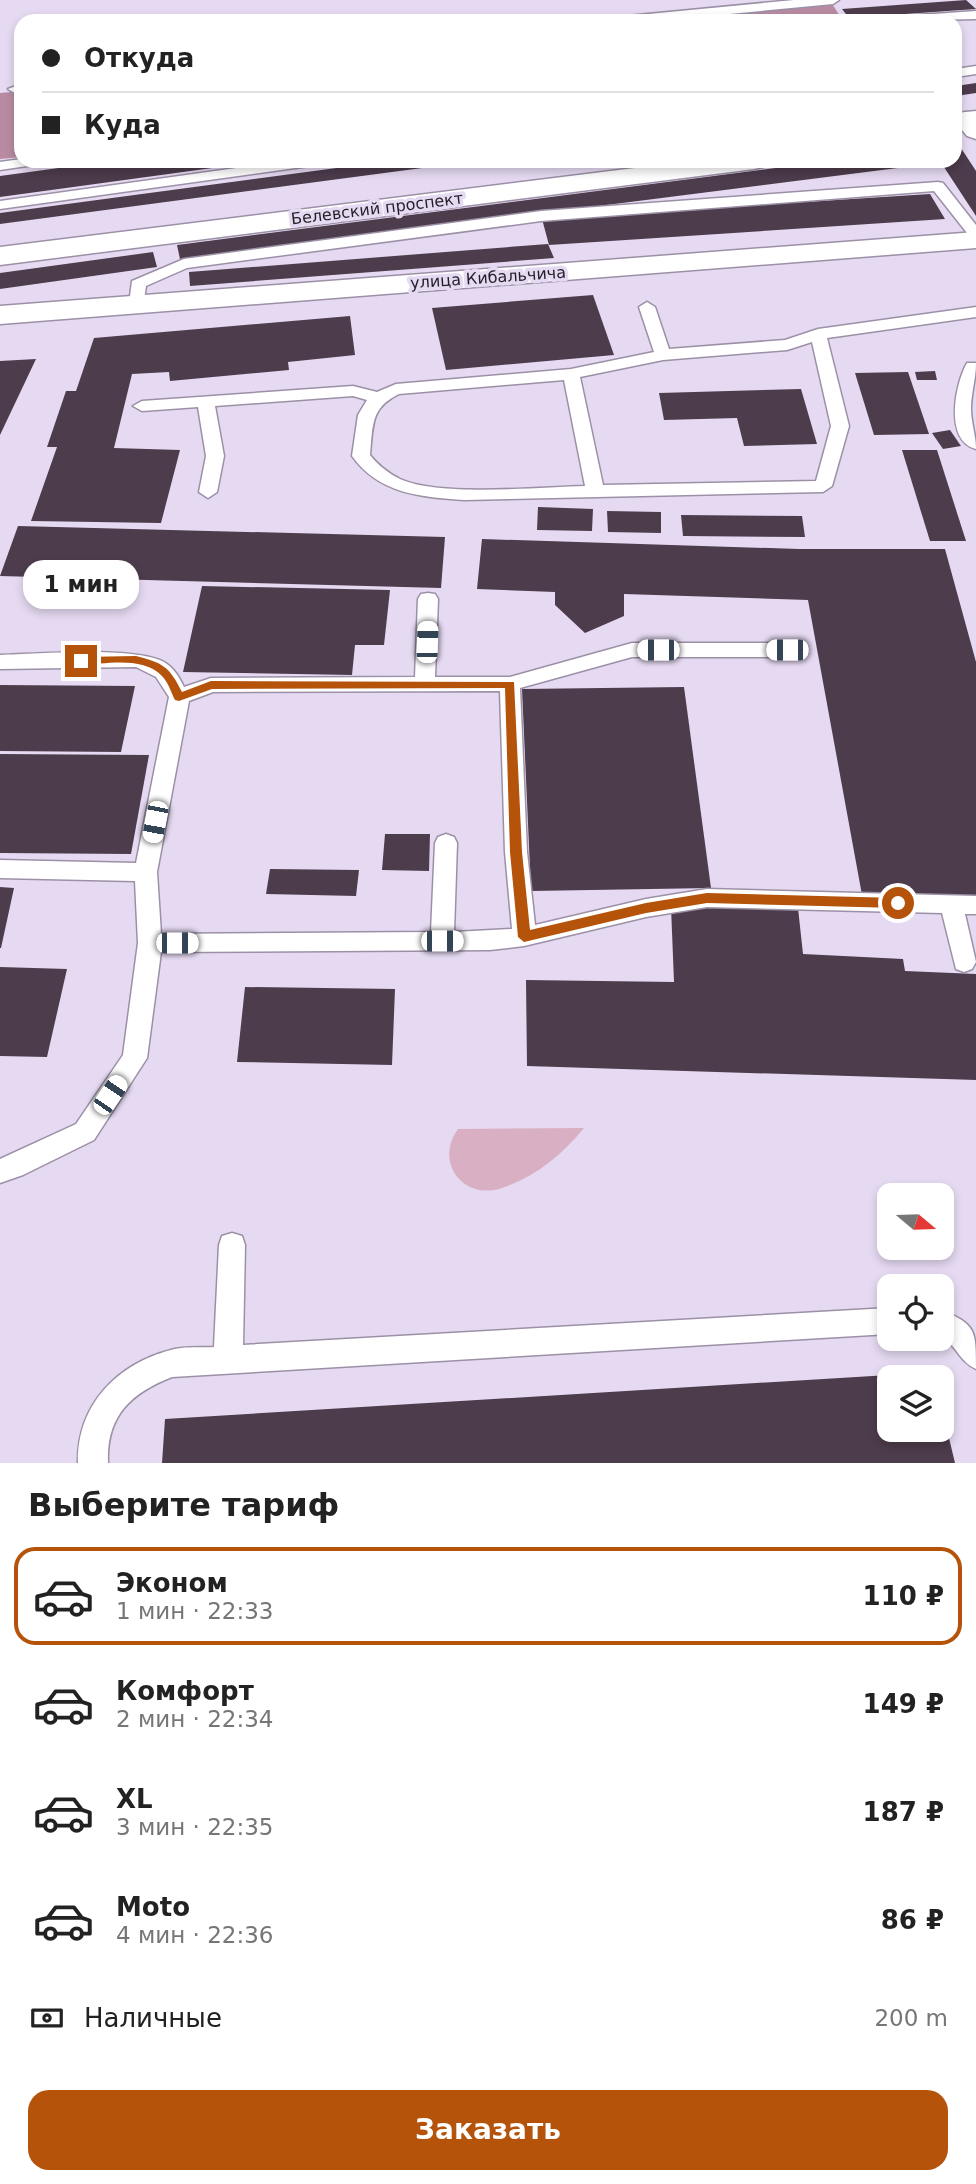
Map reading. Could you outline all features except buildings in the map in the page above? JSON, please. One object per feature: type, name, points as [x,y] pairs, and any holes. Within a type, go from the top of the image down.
[{"type":"street","name":"Белевский проспект","points":[[0,241],[583,168]]},
{"type":"street","name":"Белевский проспект","points":[[0,256],[698,168]]},
{"type":"street","name":"улица Кибальчича","points":[[0,315],[976,237]]},
{"type":"lane","points":[[689,14],[833,0]]},
{"type":"lane","points":[[0,205],[267,168]]},
{"type":"lane","points":[[137,304],[138,284],[184,264],[541,216],[938,186],[976,237]]},
{"type":"lane","points":[[647,307],[663,355]]},
{"type":"lane","points":[[818,334],[840,426],[823,486],[464,494],[428,492],[396,484],[373,472],[361,456],[367,409],[377,397],[396,389],[572,374],[663,355],[787,345],[818,334],[976,312]]},
{"type":"lane","points":[[973,367],[960,408],[963,423],[976,444]]},
{"type":"lane","points":[[572,374],[595,491]]},
{"type":"lane","points":[[142,407],[353,391],[377,397]]},
{"type":"lane","points":[[206,402],[215,456],[208,492]]},
{"type":"lane","points":[[425,685],[428,599]]},
{"type":"lane","points":[[179,697],[211,685],[510,684],[632,650],[787,650]]},
{"type":"lane","points":[[0,662],[136,660],[156,665],[168,675],[179,697],[146,872],[150,943],[135,1058],[85,1132],[14,1167],[0,1171]]},
{"type":"lane","points":[[510,684],[516,852],[524,937]]},
{"type":"lane","points":[[442,941],[446,842]]},
{"type":"lane","points":[[0,869],[146,872]]},
{"type":"lane","points":[[150,943],[491,941],[524,937],[646,908],[707,898],[976,905]]},
{"type":"lane","points":[[952,905],[964,962]]},
{"type":"lane","points":[[228,1360],[232,1245]]},
{"type":"lane","points":[[93,1463],[92,1446],[104,1410],[128,1383],[172,1363],[877,1322]]},
{"type":"lane","points":[[954,1329],[976,1355]]},
{"type":"shaded area","points":[[831,2],[839,14],[706,14]]},
{"type":"shaded area","points":[[14,92],[14,158],[0,159],[0,93]]},
{"type":"shaded area","points":[[584,1128],[547,1164],[526,1178],[502,1188],[488,1191],[475,1189],[456,1176],[451,1166],[451,1142],[458,1129]]},
{"type":"route","points":[[81,661],[136,660],[156,665],[168,675],[179,697],[211,685],[510,684],[516,852],[524,937],[646,908],[707,898],[898,903]]}]
